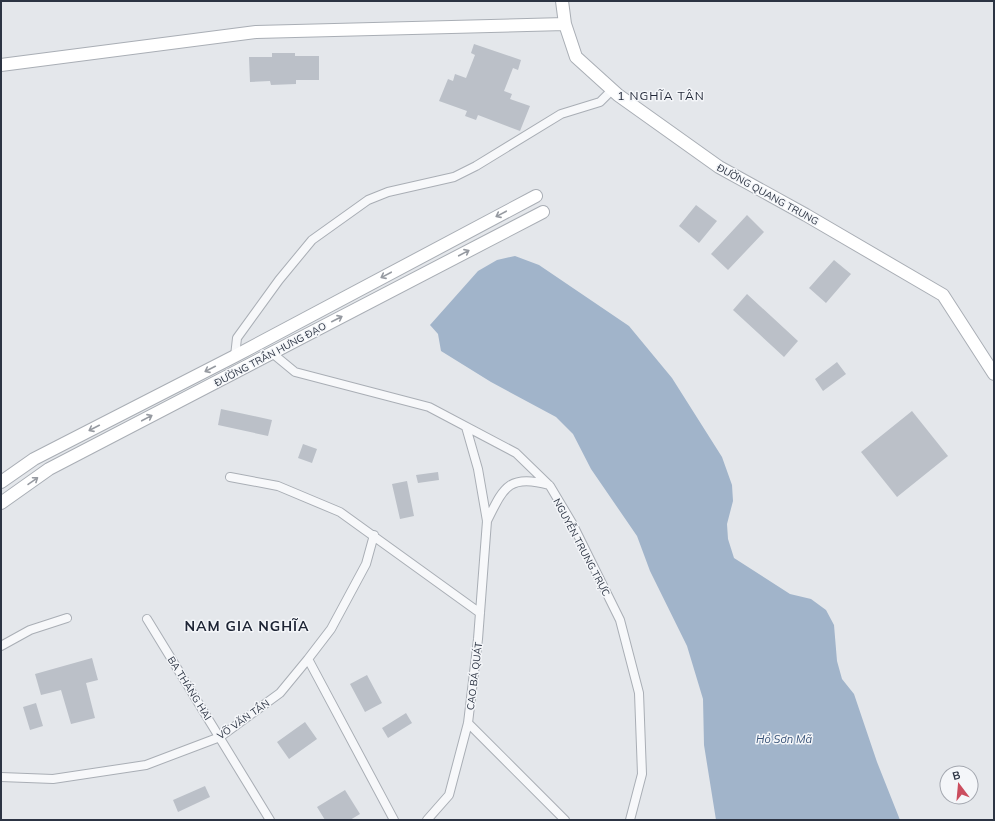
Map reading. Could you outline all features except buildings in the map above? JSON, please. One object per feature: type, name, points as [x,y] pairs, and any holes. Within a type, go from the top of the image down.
[{"type":"street","name":"ĐƯỜNG QUANG TRUNG","points":[[562,1],[565,24],[576,57],[612,90],[719,167],[806,215],[943,295],[994,374]]},
{"type":"street","points":[[1,65],[256,32],[565,24]]},
{"type":"street","points":[[235,356],[237,338],[279,280],[312,240],[368,200],[388,192],[454,177],[476,166],[561,114],[600,102],[612,90]]},
{"type":"street","name":"ĐƯỜNG TRẦN HƯNG ĐẠO","points":[[1,482],[34,460],[235,356],[536,196]]},
{"type":"street","name":"ĐƯỜNG TRẦN HƯNG ĐẠO","points":[[1,503],[49,469],[543,212]]},
{"type":"street","points":[[432,251],[439,266]]},
{"type":"street","points":[[265,340],[272,353]]},
{"type":"street","name":"NGUYỄN TRUNG TRỰC","points":[[272,353],[295,372],[429,407],[516,453],[550,486],[572,523],[620,620],[640,693],[642,774],[630,820]]},
{"type":"street","name":"CAO BÁ QUÁT","points":[[427,820],[449,795],[468,723],[480,613],[487,521],[478,469],[466,426]]},
{"type":"street","points":[[230,477],[285,489],[340,512],[374,535],[480,613]]},
{"type":"street","name":"CAO BÁ QUÁT","points":[[487,521],[503,490],[515,482],[540,483],[550,486]]},
{"type":"street","name":"VÕ VĂN TẦN","points":[[1,777],[53,779],[146,765],[220,737],[280,693],[331,629],[366,564],[374,535]]},
{"type":"street","points":[[1,646],[30,630],[67,618]]},
{"type":"street","name":"BA THÁNG HAI","points":[[147,619],[270,820]]},
{"type":"street","points":[[308,659],[394,820]]},
{"type":"street","points":[[468,723],[565,820]]},
{"type":"water","name":"Hồ Sơn Mã","points":[[515,256],[539,265],[629,326],[672,378],[722,457],[732,485],[733,501],[727,524],[728,539],[734,558],[790,594],[811,599],[826,610],[834,625],[837,661],[842,679],[854,694],[877,762],[900,820],[716,820],[704,745],[703,699],[687,646],[650,571],[637,536],[591,469],[573,434],[556,417],[491,382],[441,351],[438,334],[430,325],[478,271],[497,260]]},
{"type":"district","name":"1 NGHĨA TÂN","points":[[661,96]]},
{"type":"district","name":"NAM GIA NGHĨA","points":[[247,626]]}]
